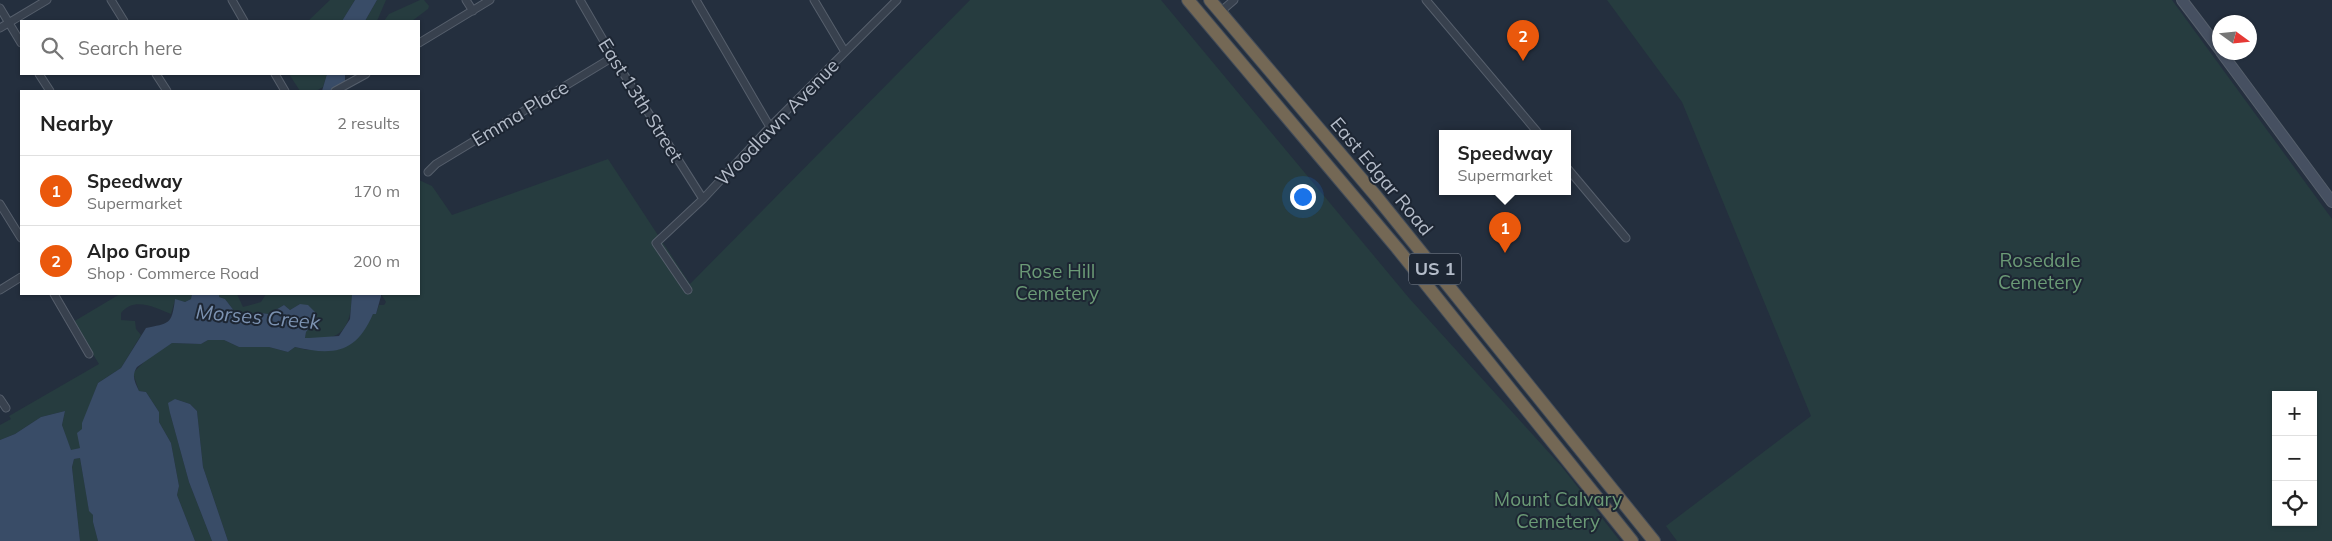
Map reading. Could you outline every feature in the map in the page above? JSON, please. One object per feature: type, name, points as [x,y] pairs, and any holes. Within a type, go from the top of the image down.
[{"type":"highway","name":"East Edgar Road","points":[[1188,0],[1397,248],[1632,541]]},
{"type":"highway","name":"East Edgar Road","points":[[1210,0],[1376,196],[1654,541]]},
{"type":"street","points":[[0,28],[47,0]]},
{"type":"street","points":[[111,0],[123,20]]},
{"type":"street","points":[[232,0],[243,20]]},
{"type":"street","points":[[466,0],[473,11]]},
{"type":"street","points":[[420,42],[490,0]]},
{"type":"street","name":"East 13th Street","points":[[580,0],[613,57],[704,199]]},
{"type":"street","points":[[696,0],[770,127]]},
{"type":"street","points":[[814,0],[845,52]]},
{"type":"street","name":"Woodlawn Avenue","points":[[688,290],[656,243],[704,199],[770,127],[897,0]]},
{"type":"street","points":[[1220,12],[1234,0]]},
{"type":"street","points":[[1426,0],[1536,130]]},
{"type":"street","points":[[2182,0],[2212,40]]},
{"type":"street","points":[[0,8],[20,41]]},
{"type":"street","name":"Emma Place","points":[[428,172],[436,164],[613,57]]},
{"type":"street","points":[[2227,60],[2332,202]]},
{"type":"street","points":[[40,75],[49,90]]},
{"type":"street","points":[[157,75],[166,90]]},
{"type":"street","points":[[276,75],[285,90]]},
{"type":"street","points":[[337,90],[364,75]]},
{"type":"street","points":[[1571,173],[1626,238]]},
{"type":"street","points":[[0,204],[20,236]]},
{"type":"street","points":[[0,290],[20,278]]},
{"type":"street","points":[[55,295],[89,354]]},
{"type":"street","points":[[0,399],[6,408]]},
{"type":"green space","points":[[330,0],[355,0],[343,20],[309,20]]},
{"type":"green space","points":[[377,0],[386,0],[377,20],[366,20]]},
{"type":"green space","points":[[420,0],[424,0],[429,6],[428,9],[413,20],[385,20],[389,14]]},
{"type":"green space","name":"Rose Hill Cemetery","points":[[970,0],[1161,0],[1409,298],[1562,467],[1620,541],[228,541],[203,467],[197,411],[190,404],[175,399],[170,413],[189,482],[212,541],[195,541],[177,495],[179,486],[171,443],[159,422],[159,412],[146,392],[139,391],[133,373],[149,357],[172,343],[201,344],[208,340],[224,340],[239,347],[269,347],[288,352],[295,347],[307,350],[363,329],[373,314],[376,314],[379,305],[384,305],[386,302],[382,295],[420,295],[420,180],[432,186],[452,215],[608,159],[690,284]]},
{"type":"green space","name":"Rosedale Cemetery","points":[[1607,0],[2172,0],[2212,55],[2212,60],[2216,60],[2332,219],[2332,541],[1677,541],[1666,526],[1811,416],[1682,102]]},
{"type":"green space","points":[[290,75],[327,75],[323,87],[318,90],[299,90]]},
{"type":"green space","points":[[118,295],[192,295],[191,299],[185,302],[175,300],[171,314],[139,304],[126,308],[121,313],[121,320],[135,321],[136,329],[141,335],[121,368],[98,383],[83,423],[80,448],[71,451],[62,425],[65,411],[41,417],[15,434],[0,440],[0,425],[11,419],[9,416],[99,364],[73,322]]},
{"type":"green space","points":[[219,295],[237,295],[243,307],[261,302],[265,295],[352,295],[349,316],[342,331],[328,338],[318,339],[305,338],[309,328],[300,304],[290,310],[284,305],[269,314],[260,313],[238,316],[225,299],[219,297]]},
{"type":"green space","points":[[80,458],[89,510],[93,515],[98,541],[80,541],[72,467],[74,459]]},
{"type":"water","points":[[355,0],[377,0],[366,20],[343,20]]},
{"type":"water","points":[[327,75],[345,75],[345,90],[322,90]]},
{"type":"water","name":"Morses Creek","points":[[192,295],[219,295],[219,297],[225,299],[238,316],[260,313],[269,314],[284,305],[290,310],[300,304],[308,305],[315,312],[315,321],[306,332],[305,338],[339,336],[350,319],[352,295],[381,295],[376,314],[373,314],[359,337],[351,344],[332,351],[295,347],[288,352],[269,347],[239,347],[224,340],[208,340],[201,344],[172,343],[137,367],[134,376],[136,385],[139,391],[146,392],[159,412],[159,422],[171,443],[179,486],[177,495],[195,541],[98,541],[93,515],[89,511],[80,458],[74,459],[72,467],[80,541],[0,541],[0,440],[15,434],[41,417],[65,411],[62,425],[71,450],[80,448],[77,433],[82,429],[82,423],[98,383],[121,368],[146,328],[168,322],[175,299],[185,302],[191,299]]},
{"type":"water","points":[[175,399],[190,404],[197,411],[203,467],[228,541],[212,541],[189,482],[168,403]]},
{"type":"place","name":"Alpo Group","points":[[1523,61]]},
{"type":"place","name":"Speedway","points":[[1505,253]]},
{"type":"park label","name":"Mount Calvary Cemetery","points":[[1558,510]]}]
